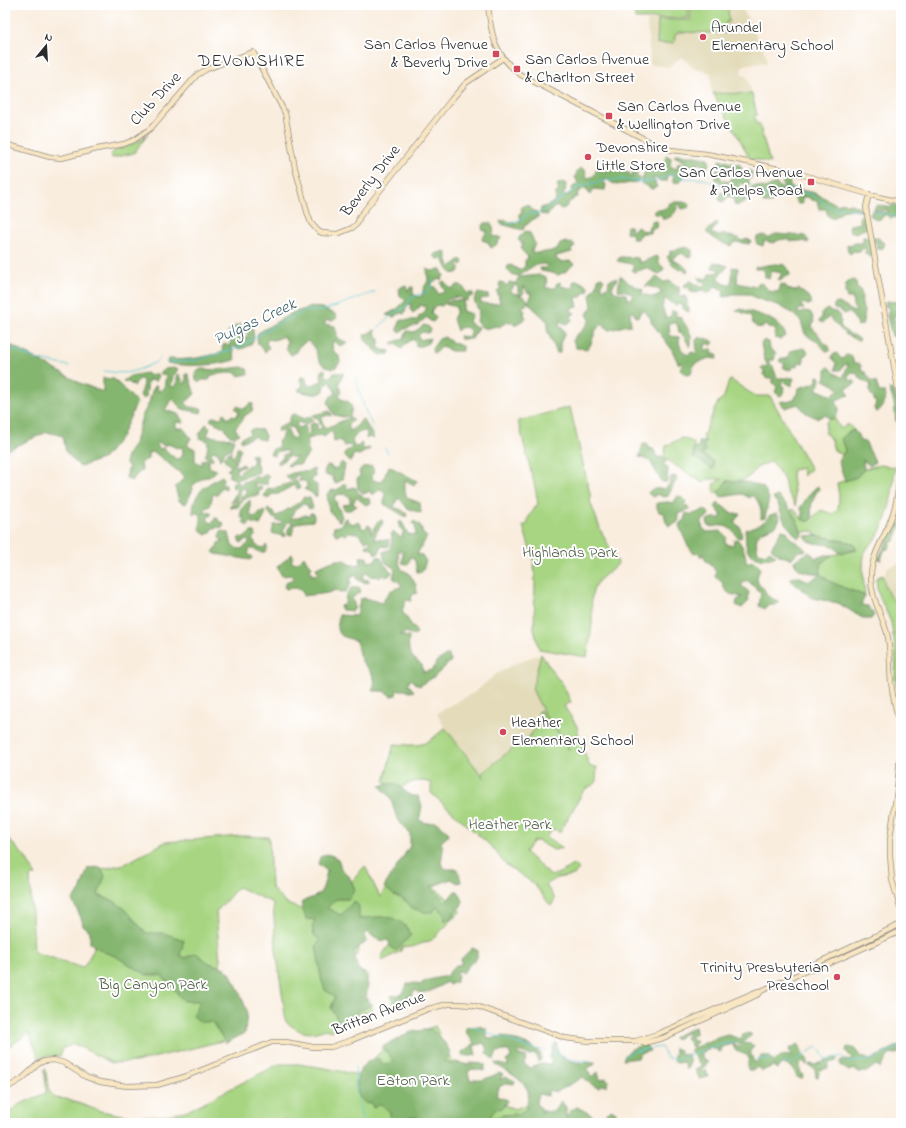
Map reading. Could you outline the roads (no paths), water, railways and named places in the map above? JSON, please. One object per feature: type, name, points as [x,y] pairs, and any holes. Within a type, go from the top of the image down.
[{"type":"main road","points":[[488,5],[490,26],[494,42],[503,58],[521,75],[658,146],[671,150],[707,154],[752,163],[823,180],[901,202]]},
{"type":"main road","name":"Beverly Drive","points":[[253,52],[284,113],[296,168],[311,223],[318,231],[330,234],[342,233],[357,224],[360,216],[451,100],[466,84],[503,58]]},
{"type":"main road","name":"Club Drive","points":[[5,144],[50,157],[62,158],[124,144],[151,128],[194,77],[202,71],[253,52]]},
{"type":"main road","points":[[869,194],[866,207],[867,214],[901,406]]},
{"type":"main road","points":[[901,432],[896,502],[888,530],[875,555],[871,577],[872,591],[888,637],[891,682],[900,726],[901,742],[897,790],[891,828],[890,855],[892,880],[901,910]]},
{"type":"main road","name":"Brittan Avenue","points":[[5,1089],[22,1079],[38,1064],[44,1061],[54,1060],[86,1077],[100,1082],[127,1086],[157,1084],[184,1077],[272,1042],[286,1042],[319,1048],[331,1047],[428,1009],[448,1004],[471,1005],[565,1038],[588,1041],[636,1041],[660,1033],[758,990],[761,991],[808,970],[815,964],[901,924]]},
{"type":"main road","name":"Brittan Avenue","points":[[808,970],[817,969],[901,931]]},
{"type":"waterway","name":"Pulgas Creek","points":[[508,224],[522,219],[530,213],[536,214],[541,212],[578,187],[602,181],[621,179],[642,182],[656,181],[672,173],[680,178],[704,179],[724,187],[733,196],[749,191],[757,193],[763,197],[785,189],[812,195],[832,208],[852,209],[861,212]]},
{"type":"waterway","name":"Pulgas Creek","points":[[873,212],[901,217]]},
{"type":"waterway","name":"Pulgas Creek","points":[[378,328],[395,312],[405,308],[412,297],[428,290],[434,280]]},
{"type":"waterway","name":"Pulgas Creek","points":[[166,362],[197,360],[238,348],[279,323],[305,311],[322,311],[375,292]]},
{"type":"waterway","name":"Pulgas Creek","points":[[5,346],[35,359],[69,366]]},
{"type":"waterway","name":"Pulgas Creek","points":[[104,371],[117,373],[132,372],[153,364],[160,358]]},
{"type":"waterway","points":[[355,377],[366,413],[375,431]]},
{"type":"waterway","points":[[385,448],[388,453]]},
{"type":"waterway","points":[[470,1026],[530,1048],[546,1051]]},
{"type":"waterway","points":[[624,1056],[634,1051],[661,1047],[667,1058],[678,1059],[717,1045],[739,1042]]},
{"type":"waterway","points":[[781,1063],[792,1063],[816,1047],[819,1048],[827,1060],[842,1056],[850,1062],[871,1060],[901,1046]]},
{"type":"waterway","points":[[552,1052],[578,1061],[590,1060]]},
{"type":"waterway","points":[[757,1059],[770,1059]]},
{"type":"waterway","points":[[355,1067],[356,1089],[363,1123]]},
{"type":"place","name":"Arundel Elementary School","points":[[703,37]]},
{"type":"place","name":"San Carlos Avenue & Beverly Drive","points":[[496,54]]},
{"type":"place","name":"San Carlos Avenue & Charlton Street","points":[[517,69]]},
{"type":"place","name":"San Carlos Avenue & Wellington Drive","points":[[609,116]]},
{"type":"place","name":"Devonshire Little Store","points":[[588,157]]},
{"type":"place","name":"San Carlos Avenue & Phelps Road","points":[[811,182]]},
{"type":"place","name":"Heather Elementary School","points":[[503,732]]},
{"type":"place","name":"Trinity Presbyterian Preschool","points":[[837,977]]},
{"type":"district","name":"DEVONSHIRE","points":[[252,61]]},
{"type":"park label","name":"Highlands Park","points":[[570,553]]},
{"type":"park label","name":"Heather Park","points":[[510,825]]},
{"type":"park label","name":"Big Canyon Park","points":[[153,985]]},
{"type":"park label","name":"Eaton Park","points":[[413,1081]]}]
